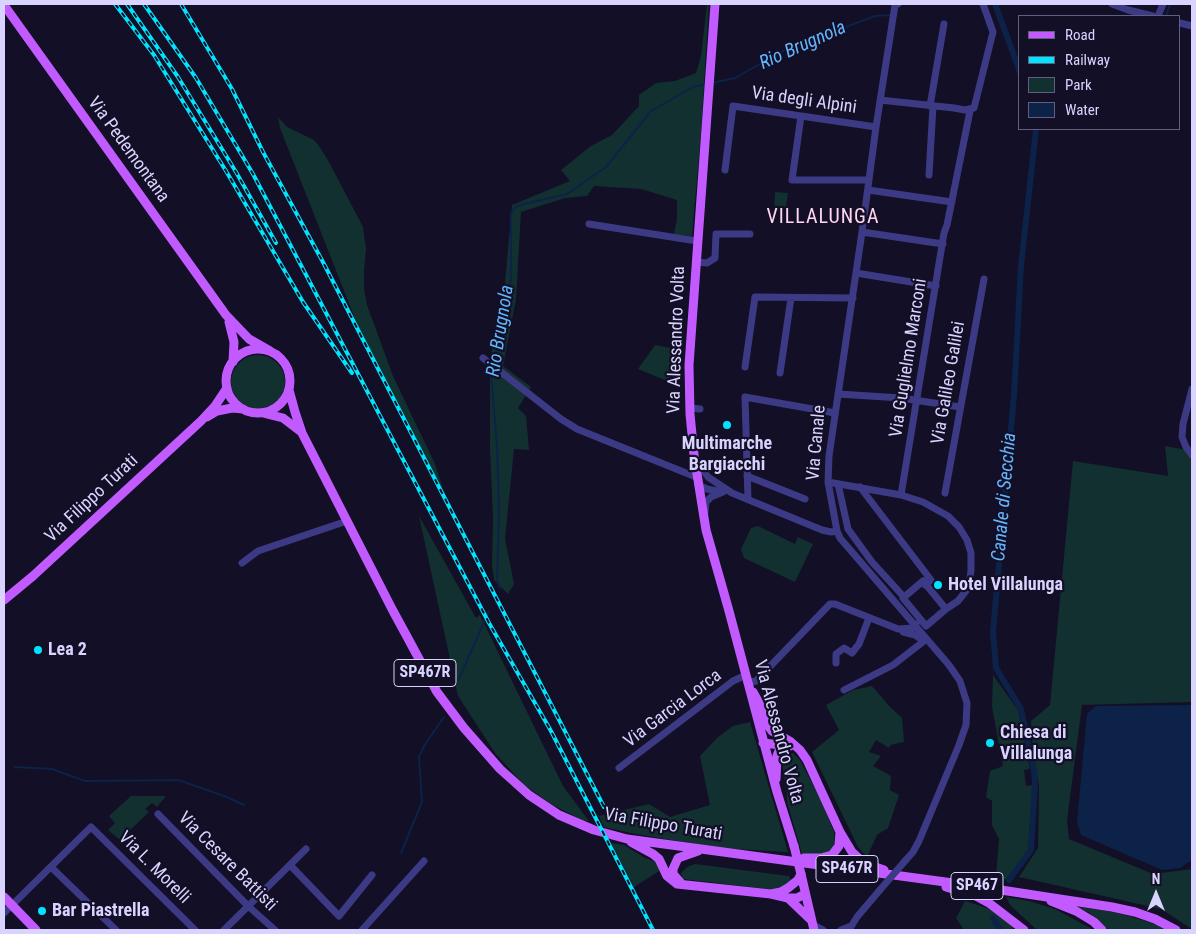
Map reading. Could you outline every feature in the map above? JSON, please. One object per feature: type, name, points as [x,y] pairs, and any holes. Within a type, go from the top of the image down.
[{"type":"main road","name":"Via Alessandro Volta","points":[[715,4],[689,365],[694,455],[706,530],[776,792],[801,874]]},
{"type":"main road","name":"Via Pedemontana","points":[[4,5],[226,315]]},
{"type":"main road","points":[[226,315],[249,338],[270,351]]},
{"type":"main road","points":[[226,315],[234,342],[233,362]]},
{"type":"main road","points":[[233,362],[240,355],[250,350],[270,351]]},
{"type":"main road","name":"SP467R","points":[[270,351],[277,355],[287,367],[290,374],[289,390]]},
{"type":"main road","name":"SP467R","points":[[201,421],[215,406],[227,388],[227,374],[233,362]]},
{"type":"main road","points":[[227,388],[236,404],[243,409]]},
{"type":"main road","points":[[263,413],[280,405],[289,390]]},
{"type":"main road","name":"Via Filippo Turati","points":[[289,390],[294,412],[302,433],[426,674],[464,728],[500,769],[528,795],[559,815],[594,830],[627,839],[1040,897]]},
{"type":"main road","name":"SP467R","points":[[201,421],[217,411],[232,408],[263,413]]},
{"type":"main road","name":"Via Filippo Turati","points":[[263,413],[283,418],[302,433]]},
{"type":"main road","name":"Via Filippo Turati","points":[[4,600],[33,576],[201,421]]},
{"type":"main road","points":[[746,679],[759,703],[766,723],[772,731],[800,750],[811,767],[840,832],[852,852],[864,863],[894,874],[976,896],[989,902],[1021,928]]},
{"type":"main road","points":[[763,743],[788,742]]},
{"type":"main road","points":[[776,792],[777,756],[779,751],[788,742]]},
{"type":"main road","points":[[780,859],[822,858],[832,855],[839,846],[840,832]]},
{"type":"main road","points":[[627,839],[653,854],[659,860],[671,880],[684,886],[771,894],[788,898],[797,898],[805,894]]},
{"type":"main road","points":[[684,886],[673,874],[675,863],[682,856],[705,850]]},
{"type":"main road","points":[[781,892],[794,883],[801,874]]},
{"type":"main road","points":[[801,874],[813,925]]},
{"type":"main road","points":[[771,894],[781,892],[805,894]]},
{"type":"main road","points":[[4,897],[36,930]]},
{"type":"main road","points":[[1040,897],[1076,911],[1094,922],[1102,930]]},
{"type":"main road","name":"SP467","points":[[1040,897],[1095,904],[1135,912],[1155,919],[1176,930]]},
{"type":"main road","points":[[788,898],[813,925]]},
{"type":"street","name":"Via Canale","points":[[898,4],[895,5],[868,180],[853,298],[829,456],[828,482],[836,531],[867,570],[904,602]]},
{"type":"street","name":"Via Guglielmo Marconi","points":[[901,495],[943,244],[970,111],[976,104],[993,32],[983,4]]},
{"type":"street","points":[[1112,4],[1149,15]]},
{"type":"street","points":[[929,175],[931,106],[944,24]]},
{"type":"street","points":[[880,100],[970,111]]},
{"type":"street","name":"Via degli Alpini","points":[[725,170],[732,106],[876,127]]},
{"type":"street","points":[[801,116],[792,180],[868,180]]},
{"type":"street","points":[[868,190],[952,202]]},
{"type":"street","points":[[589,224],[697,241]]},
{"type":"street","points":[[862,232],[943,244]]},
{"type":"street","points":[[696,262],[706,263],[715,258],[716,234],[750,234]]},
{"type":"street","points":[[856,273],[936,286]]},
{"type":"street","name":"Via Galileo Galilei","points":[[944,493],[984,279]]},
{"type":"street","points":[[745,367],[755,298],[853,298]]},
{"type":"street","points":[[780,373],[791,298]]},
{"type":"street","points":[[483,358],[561,419],[577,429],[697,481],[718,485]]},
{"type":"street","points":[[1192,389],[1183,424],[1182,436],[1186,447],[1192,455]]},
{"type":"street","points":[[838,394],[901,398],[960,407]]},
{"type":"street","points":[[748,499],[745,397],[836,412]]},
{"type":"street","points":[[690,408],[700,409]]},
{"type":"street","points":[[694,455],[708,478],[718,485],[822,530],[836,531]]},
{"type":"street","points":[[747,476],[805,499]]},
{"type":"street","points":[[697,481],[706,489],[732,492]]},
{"type":"street","points":[[828,482],[901,495],[923,502],[948,516],[959,527],[967,540],[971,554],[969,587],[958,601],[921,627],[901,629]]},
{"type":"street","name":"Via Canale","points":[[838,484],[848,529],[904,602]]},
{"type":"street","points":[[860,487],[860,490],[930,580],[926,584]]},
{"type":"street","points":[[706,530],[706,502],[711,497],[723,492]]},
{"type":"street","points":[[242,563],[258,552],[347,521]]},
{"type":"street","points":[[841,930],[850,928],[857,917],[913,852],[966,725],[967,703],[960,681],[950,664],[904,602],[923,582],[946,609]]},
{"type":"street","name":"Via Garcia Lorca","points":[[619,768],[733,681],[746,679],[756,681],[830,604],[836,604],[869,618]]},
{"type":"street","points":[[836,663],[836,654],[844,648],[852,654],[856,649],[869,618],[901,629],[903,632],[924,641],[893,665],[844,690]]},
{"type":"street","name":"Via Cesare Battisti","points":[[158,814],[248,906],[275,930]]},
{"type":"street","name":"Via L. Morelli","points":[[51,867],[91,827],[195,930]]},
{"type":"street","points":[[224,930],[306,849]]},
{"type":"street","points":[[362,930],[424,861]]},
{"type":"street","points":[[290,865],[339,916],[372,875]]},
{"type":"street","points":[[4,913],[51,867],[116,930]]},
{"type":"street","points":[[813,925],[823,930]]},
{"type":"green space","points":[[707,4],[709,4],[701,133],[692,236],[674,234],[677,219],[677,200],[641,189],[594,186],[587,196],[565,198],[521,212],[516,299],[503,366],[531,387],[518,408],[526,416],[529,450],[514,449],[505,539],[514,584],[508,594],[494,580],[492,564],[490,357],[502,316],[512,205],[570,181],[561,170],[591,146],[612,135],[639,106],[639,95],[656,83],[675,81],[696,73],[701,56]]},
{"type":"green space","points":[[278,117],[287,127],[314,140],[319,146],[363,227],[366,249],[364,289],[367,305],[393,376],[435,464],[444,492],[361,334],[280,128]]},
{"type":"green space","points":[[775,192],[788,193],[785,213],[774,213]]},
{"type":"green space","points":[[655,345],[680,350],[677,385],[638,369]]},
{"type":"green space","points":[[258,355],[268,357],[277,363],[283,372],[285,382],[283,392],[277,401],[268,407],[258,409],[248,407],[239,401],[233,392],[231,382],[233,372],[239,363],[248,357]]},
{"type":"green space","points":[[1165,446],[1192,451],[1192,702],[1082,705],[1067,821],[1069,839],[1153,874],[1192,869],[1192,929],[1161,909],[1019,877],[1038,848],[1039,786],[1033,751],[1031,721],[1050,705],[1073,461],[1168,476]]},
{"type":"green space","points":[[419,516],[476,618],[480,615],[563,786],[589,821],[582,820],[551,804],[523,784],[495,753],[458,696]]},
{"type":"green space","points":[[758,526],[795,544],[798,537],[813,544],[795,582],[744,558],[741,549],[751,528]]},
{"type":"green space","points":[[993,675],[1018,710],[1030,769],[1024,770],[1026,786],[1033,785],[1028,850],[1007,880],[996,877],[999,839],[992,825],[992,801],[986,797],[990,771],[1003,766],[992,707]]},
{"type":"green space","points":[[872,686],[902,718],[904,742],[890,745],[889,748],[876,740],[869,752],[881,756],[873,766],[891,776],[890,790],[899,795],[888,828],[877,835],[867,857],[858,847],[812,752],[839,730],[826,705],[853,690]]},
{"type":"green space","points":[[750,722],[788,852],[717,848],[604,827],[599,816],[649,804],[670,817],[710,805],[700,756],[717,738],[733,726]]},
{"type":"green space","points":[[793,753],[800,760],[822,802],[834,832],[835,846],[829,852],[822,855],[802,854],[787,802],[783,757]]},
{"type":"green space","points":[[131,796],[166,796],[157,807],[152,803],[145,809],[149,812],[120,840],[108,830],[115,823],[109,816]]},
{"type":"green space","points":[[611,843],[624,845],[645,858],[656,862],[661,870],[634,887]]},
{"type":"green space","points":[[695,864],[789,876],[792,882],[775,890],[683,879],[681,873],[687,867]]},
{"type":"green space","points":[[1006,897],[1029,901],[1055,909],[1094,930],[1037,930],[1010,905]]},
{"type":"green space","points":[[965,901],[990,909],[1009,922],[1014,930],[964,930],[956,918]]},
{"type":"green space","points":[[1077,907],[1129,916],[1158,925],[1167,930],[1109,930],[1088,912]]},
{"type":"water","points":[[1192,705],[1192,860],[1180,868],[1162,870],[1081,835],[1077,822],[1087,714],[1096,706]]},
{"type":"waterway","name":"Canale di Secchia","points":[[995,4],[1018,67]]},
{"type":"waterway","name":"Rio Brugnola","points":[[1166,15],[1170,4]]},
{"type":"waterway","name":"Rio Brugnola","points":[[712,83],[735,78],[785,50],[875,16],[890,15]]},
{"type":"waterway","name":"Rio Brugnola","points":[[493,364],[503,327],[509,294],[511,277],[511,214],[515,207],[567,194],[606,167],[651,111],[693,87],[707,84]]},
{"type":"waterway","name":"Canale di Secchia","points":[[1009,880],[1031,850],[1035,785],[1034,770],[1021,709],[996,668],[993,632],[1014,395],[1021,266],[1036,130]]},
{"type":"waterway","name":"Rio Brugnola","points":[[492,369],[499,513],[497,580],[500,588]]},
{"type":"waterway","name":"Rio Brugnola","points":[[458,681],[489,611]]},
{"type":"waterway","name":"Rio Brugnola","points":[[401,853],[422,802],[419,757],[424,746],[444,717]]},
{"type":"waterway","points":[[15,767],[52,769],[85,781],[178,780],[244,805]]},
{"type":"waterway","name":"Canale di Secchia","points":[[993,918],[1000,930]]},
{"type":"railway","points":[[115,4],[154,55],[226,171],[303,302],[352,373]]},
{"type":"railway","points":[[127,4],[178,77],[236,172],[276,243]]},
{"type":"railway","points":[[144,4],[196,78],[253,174],[489,623],[551,731],[653,930]]},
{"type":"railway","points":[[181,4],[232,89],[604,807]]},
{"type":"place","name":"Multimarche Bargiacchi","points":[[727,425]]},
{"type":"place","name":"Hotel Villalunga","points":[[938,585]]},
{"type":"place","name":"Lea 2","points":[[38,650]]},
{"type":"place","name":"Chiesa di Villalunga","points":[[990,743]]},
{"type":"place","name":"Bar Piastrella","points":[[42,911]]},
{"type":"district","name":"VILLALUNGA","points":[[823,218]]}]
